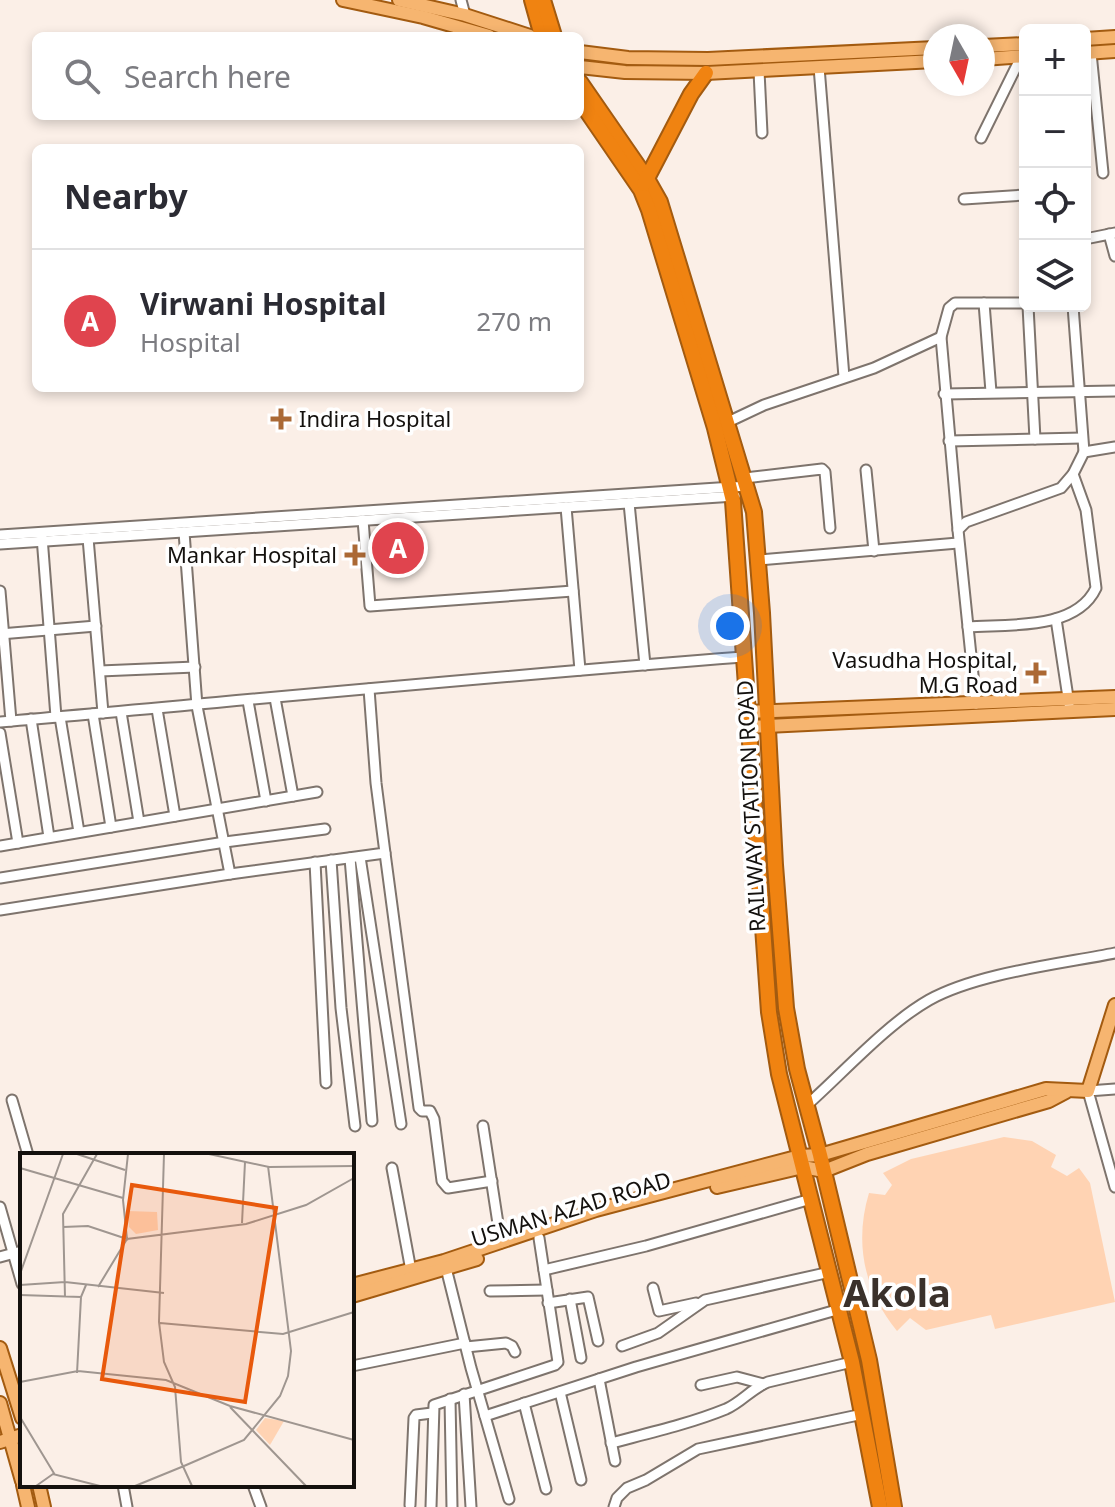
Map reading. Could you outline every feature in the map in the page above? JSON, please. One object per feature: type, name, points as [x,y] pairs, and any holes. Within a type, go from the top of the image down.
[{"type":"highway","points":[[532,0],[541,32]]},
{"type":"highway","points":[[543,0],[553,32]]},
{"type":"highway","points":[[644,185],[691,94],[706,73]]},
{"type":"highway","name":"RAILWAY STATION ROAD","points":[[584,88],[644,185],[731,492],[769,1012],[779,1074],[852,1362],[880,1507]]},
{"type":"highway","name":"RAILWAY STATION ROAD","points":[[584,106],[660,202],[748,486],[758,560],[786,1008],[869,1360],[894,1507]]},
{"type":"main road","points":[[343,0],[475,32]]},
{"type":"main road","points":[[399,0],[421,2],[518,32]]},
{"type":"main road","points":[[1091,39],[1115,37]]},
{"type":"main road","points":[[995,47],[1019,50]]},
{"type":"main road","points":[[584,52],[628,58],[708,59],[923,49]]},
{"type":"main road","points":[[1091,53],[1115,51]]},
{"type":"main road","points":[[995,57],[1019,52]]},
{"type":"main road","points":[[584,67],[625,72],[706,73],[923,62]]},
{"type":"main road","points":[[768,718],[1069,706],[1115,697]]},
{"type":"main road","points":[[748,720],[976,704],[1115,709]]},
{"type":"main road","points":[[802,1162],[824,1171],[928,1130],[1046,1089],[1088,1091],[1111,1026],[1115,1005]]},
{"type":"main road","points":[[802,1162],[928,1130]]},
{"type":"main road","name":"USMAN AZAD ROAD","points":[[354,1295],[600,1216],[802,1162]]},
{"type":"main road","name":"USMAN AZAD ROAD","points":[[446,1265],[596,1210],[802,1162]]},
{"type":"main road","name":"USMAN AZAD ROAD","points":[[354,1285],[412,1275]]},
{"type":"main road","points":[[0,1348],[20,1413]]},
{"type":"main road","points":[[0,1403],[20,1476]]},
{"type":"main road","points":[[23,1487],[28,1507]]},
{"type":"main road","points":[[39,1487],[44,1507]]},
{"type":"street","points":[[461,0],[465,15]]},
{"type":"street","points":[[981,138],[1019,61]]},
{"type":"street","points":[[819,67],[844,377]]},
{"type":"street","points":[[759,71],[762,133]]},
{"type":"street","points":[[1091,77],[1103,173]]},
{"type":"street","points":[[964,199],[1019,195]]},
{"type":"street","points":[[1091,238],[1112,234],[1115,256]]},
{"type":"street","points":[[984,303],[991,392]]},
{"type":"street","points":[[976,704],[958,543],[941,337],[952,305],[1019,305]]},
{"type":"street","points":[[1027,312],[1035,439]]},
{"type":"street","points":[[958,530],[966,522],[1061,488],[1073,474],[1084,452],[1073,312]]},
{"type":"street","points":[[728,422],[764,405],[874,368],[941,337]]},
{"type":"street","points":[[944,394],[1032,390],[1115,391]]},
{"type":"street","points":[[949,441],[1082,438]]},
{"type":"street","points":[[1084,452],[1115,447]]},
{"type":"street","points":[[0,535],[88,538],[629,503],[731,492],[822,469],[830,528]]},
{"type":"street","points":[[866,470],[874,551]]},
{"type":"street","points":[[968,627],[1056,619],[1074,611],[1096,588],[1086,510],[1073,474]]},
{"type":"street","points":[[0,544],[42,537],[731,492]]},
{"type":"street","points":[[629,503],[645,665]]},
{"type":"street","points":[[566,507],[580,670]]},
{"type":"street","points":[[363,520],[367,602],[370,606],[573,591]]},
{"type":"street","points":[[184,532],[197,706],[230,874]]},
{"type":"street","points":[[42,537],[58,717],[79,832]]},
{"type":"street","points":[[88,538],[100,671],[98,714],[111,827]]},
{"type":"street","points":[[758,560],[958,543]]},
{"type":"street","points":[[0,591],[5,722],[743,657]]},
{"type":"street","points":[[1056,619],[1069,706]]},
{"type":"street","points":[[2,634],[96,626]]},
{"type":"street","points":[[100,671],[195,667]]},
{"type":"street","points":[[369,689],[376,783],[419,1108],[430,1111],[434,1119],[442,1181],[448,1188],[492,1181]]},
{"type":"street","points":[[275,698],[293,796]]},
{"type":"street","points":[[248,701],[266,801]]},
{"type":"street","points":[[157,709],[175,816]]},
{"type":"street","points":[[121,712],[139,822]]},
{"type":"street","points":[[31,719],[49,837]]},
{"type":"street","points":[[0,733],[18,843]]},
{"type":"street","points":[[0,846],[317,792]]},
{"type":"street","points":[[0,878],[325,829]]},
{"type":"street","points":[[0,910],[385,853]]},
{"type":"street","points":[[355,857],[372,1121]]},
{"type":"street","points":[[355,857],[401,1124]]},
{"type":"street","points":[[331,860],[341,1008],[355,1126]]},
{"type":"street","points":[[315,862],[326,1083]]},
{"type":"street","points":[[807,1105],[904,1016],[933,998],[996,977],[1115,953]]},
{"type":"street","points":[[1115,1089],[1088,1091],[1115,1187]]},
{"type":"street","points":[[12,1100],[27,1153]]},
{"type":"street","points":[[483,1126],[501,1243]]},
{"type":"street","points":[[392,1168],[412,1275]]},
{"type":"street","points":[[544,1270],[646,1246],[811,1199]]},
{"type":"street","points":[[0,1207],[18,1252],[0,1257]]},
{"type":"street","points":[[431,1507],[434,1405],[557,1363],[539,1238]]},
{"type":"street","points":[[446,1265],[477,1390],[509,1499]]},
{"type":"street","points":[[653,1288],[659,1311],[830,1272]]},
{"type":"street","points":[[490,1291],[547,1290]]},
{"type":"street","points":[[548,1303],[588,1297],[598,1341]]},
{"type":"street","points":[[570,1299],[581,1358]]},
{"type":"street","points":[[622,1346],[658,1333],[699,1303]]},
{"type":"street","points":[[485,1416],[599,1379],[840,1309]]},
{"type":"street","points":[[354,1366],[465,1345],[506,1343],[515,1352]]},
{"type":"street","points":[[611,1443],[711,1414],[741,1401],[763,1384],[852,1362]]},
{"type":"street","points":[[701,1385],[734,1377],[763,1384]]},
{"type":"street","points":[[599,1379],[615,1461]]},
{"type":"street","points":[[560,1392],[581,1480]]},
{"type":"street","points":[[464,1394],[471,1507]]},
{"type":"street","points":[[450,1399],[452,1507]]},
{"type":"street","points":[[524,1403],[546,1489]]},
{"type":"street","points":[[410,1505],[414,1418],[432,1413]]},
{"type":"street","points":[[614,1507],[617,1498],[627,1488],[698,1449],[863,1414]]},
{"type":"street","points":[[123,1487],[127,1507]]},
{"type":"street","points":[[254,1487],[261,1507]]},
{"type":"shaded area","points":[[1004,1137],[1032,1141],[1056,1155],[1051,1167],[1067,1176],[1079,1168],[1090,1183],[1115,1302],[995,1329],[991,1315],[926,1330],[910,1318],[897,1331],[877,1299],[865,1265],[862,1230],[869,1193],[885,1195],[892,1185],[883,1173],[911,1159]]},
{"type":"place","name":"Indira Hospital","points":[[281,419]]},
{"type":"place","name":"Virwani Hospital","points":[[398,548]]},
{"type":"place","name":"Mankar Hospital","points":[[355,555]]},
{"type":"place","name":"Vasudha Hospital, M.G Road","points":[[1036,673]]},
{"type":"district","name":"Akola","points":[[897,1294]]}]
